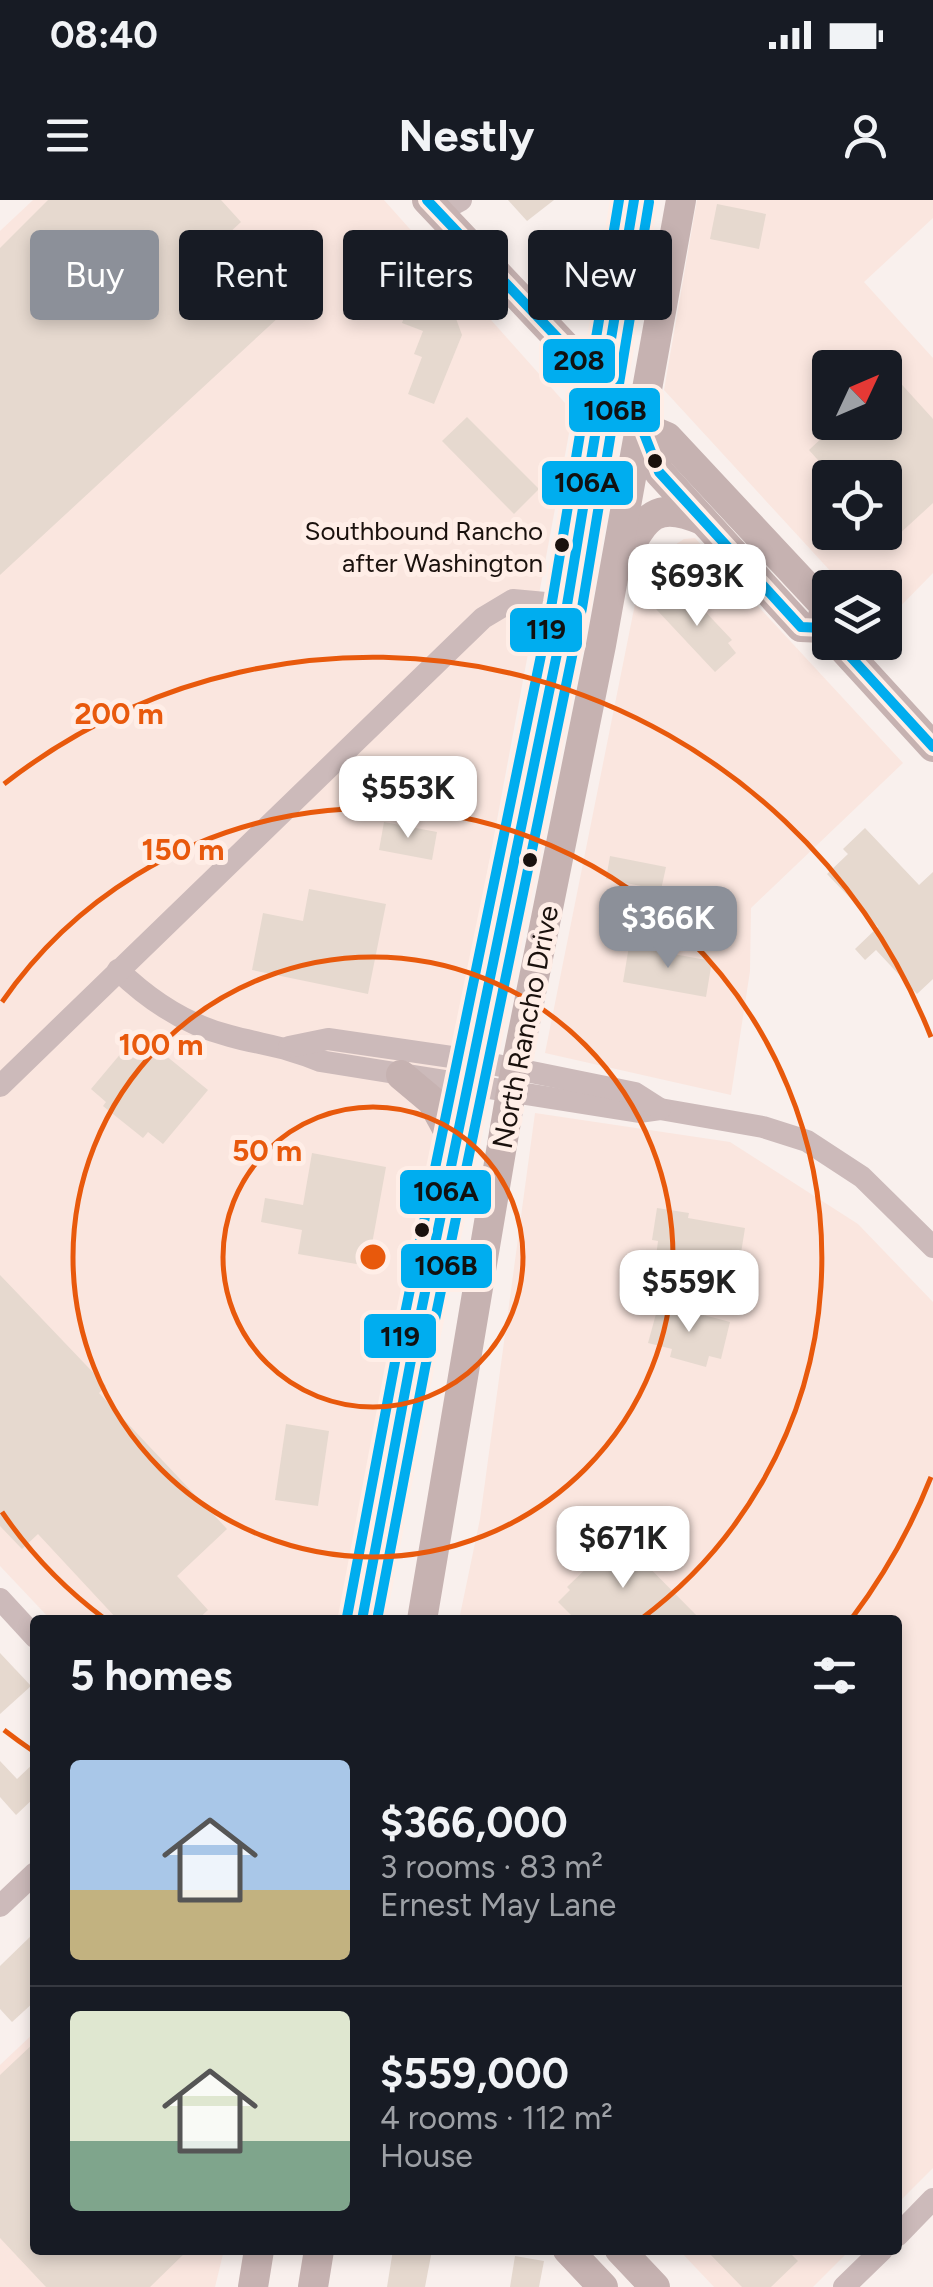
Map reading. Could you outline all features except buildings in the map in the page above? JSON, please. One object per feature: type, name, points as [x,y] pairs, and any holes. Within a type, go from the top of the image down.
[{"type":"main road","name":"North Rancho Drive","points":[[363,1615],[566,605],[634,200]]},
{"type":"main road","name":"North Rancho Drive","points":[[423,1615],[514,1081],[614,576],[680,200]]},
{"type":"main road","points":[[442,204],[641,426],[659,472],[801,627],[812,630]]},
{"type":"main road","points":[[641,426],[667,437],[812,593]]},
{"type":"main road","points":[[614,576],[635,537],[658,512],[682,511],[702,520]]},
{"type":"main road","points":[[853,660],[933,746]]},
{"type":"main road","points":[[402,1074],[432,1100],[455,1143]]},
{"type":"main road","points":[[253,2287],[258,2255]]},
{"type":"main road","points":[[312,2287],[319,2255]]},
{"type":"main road","points":[[573,2255],[603,2287],[625,2255],[655,2287]]},
{"type":"street","points":[[0,1086],[483,618],[513,600],[566,605]]},
{"type":"street","points":[[118,970],[145,996],[184,1019],[229,1036],[290,1047],[320,1062],[402,1074],[469,1073]]},
{"type":"street","points":[[290,1047],[328,1039],[639,1112],[660,1109],[763,1127],[807,1140],[862,1177],[933,1246]]},
{"type":"street","points":[[0,1599],[30,1632]]},
{"type":"street","points":[[0,1906],[30,1878]]},
{"type":"street","points":[[902,2230],[933,2199]]},
{"type":"street","points":[[844,2287],[877,2255]]},
{"type":"shaded area","points":[[33,200],[384,200],[411,230],[343,230],[343,320],[491,320],[573,412],[349,1615],[46,1615],[0,1566],[0,231]]},
{"type":"shaded area","points":[[697,200],[933,200],[933,218],[864,282],[933,358],[933,573],[902,605],[902,570],[829,570],[664,390]]},
{"type":"shaded area","points":[[695,538],[903,763],[751,908],[750,971],[731,1095],[545,1053],[636,599],[647,563],[684,539]]},
{"type":"shaded area","points":[[535,1113],[730,1142],[858,1224],[933,1302],[933,2168],[902,2199],[902,1615],[460,1615],[480,1519]]},
{"type":"shaded area","points":[[30,2037],[30,2255],[223,2255],[215,2287],[0,2287],[0,2065]]},
{"type":"shaded area","points":[[684,2255],[845,2255],[813,2287],[714,2287]]},
{"type":"transit line","name":"208","points":[[427,200],[641,426],[659,472],[801,627],[812,628]]},
{"type":"transit line","name":"119","points":[[347,1615],[395,1362],[552,602],[619,200]]},
{"type":"transit line","name":"106A","points":[[363,1615],[410,1365],[567,605],[634,200]]},
{"type":"transit line","name":"106B","points":[[378,1615],[582,608],[649,202]]},
{"type":"transit line","name":"208","points":[[853,660],[933,747]]},
{"type":"place","name":"Southbound Rancho after Washington","points":[[562,545]]}]
